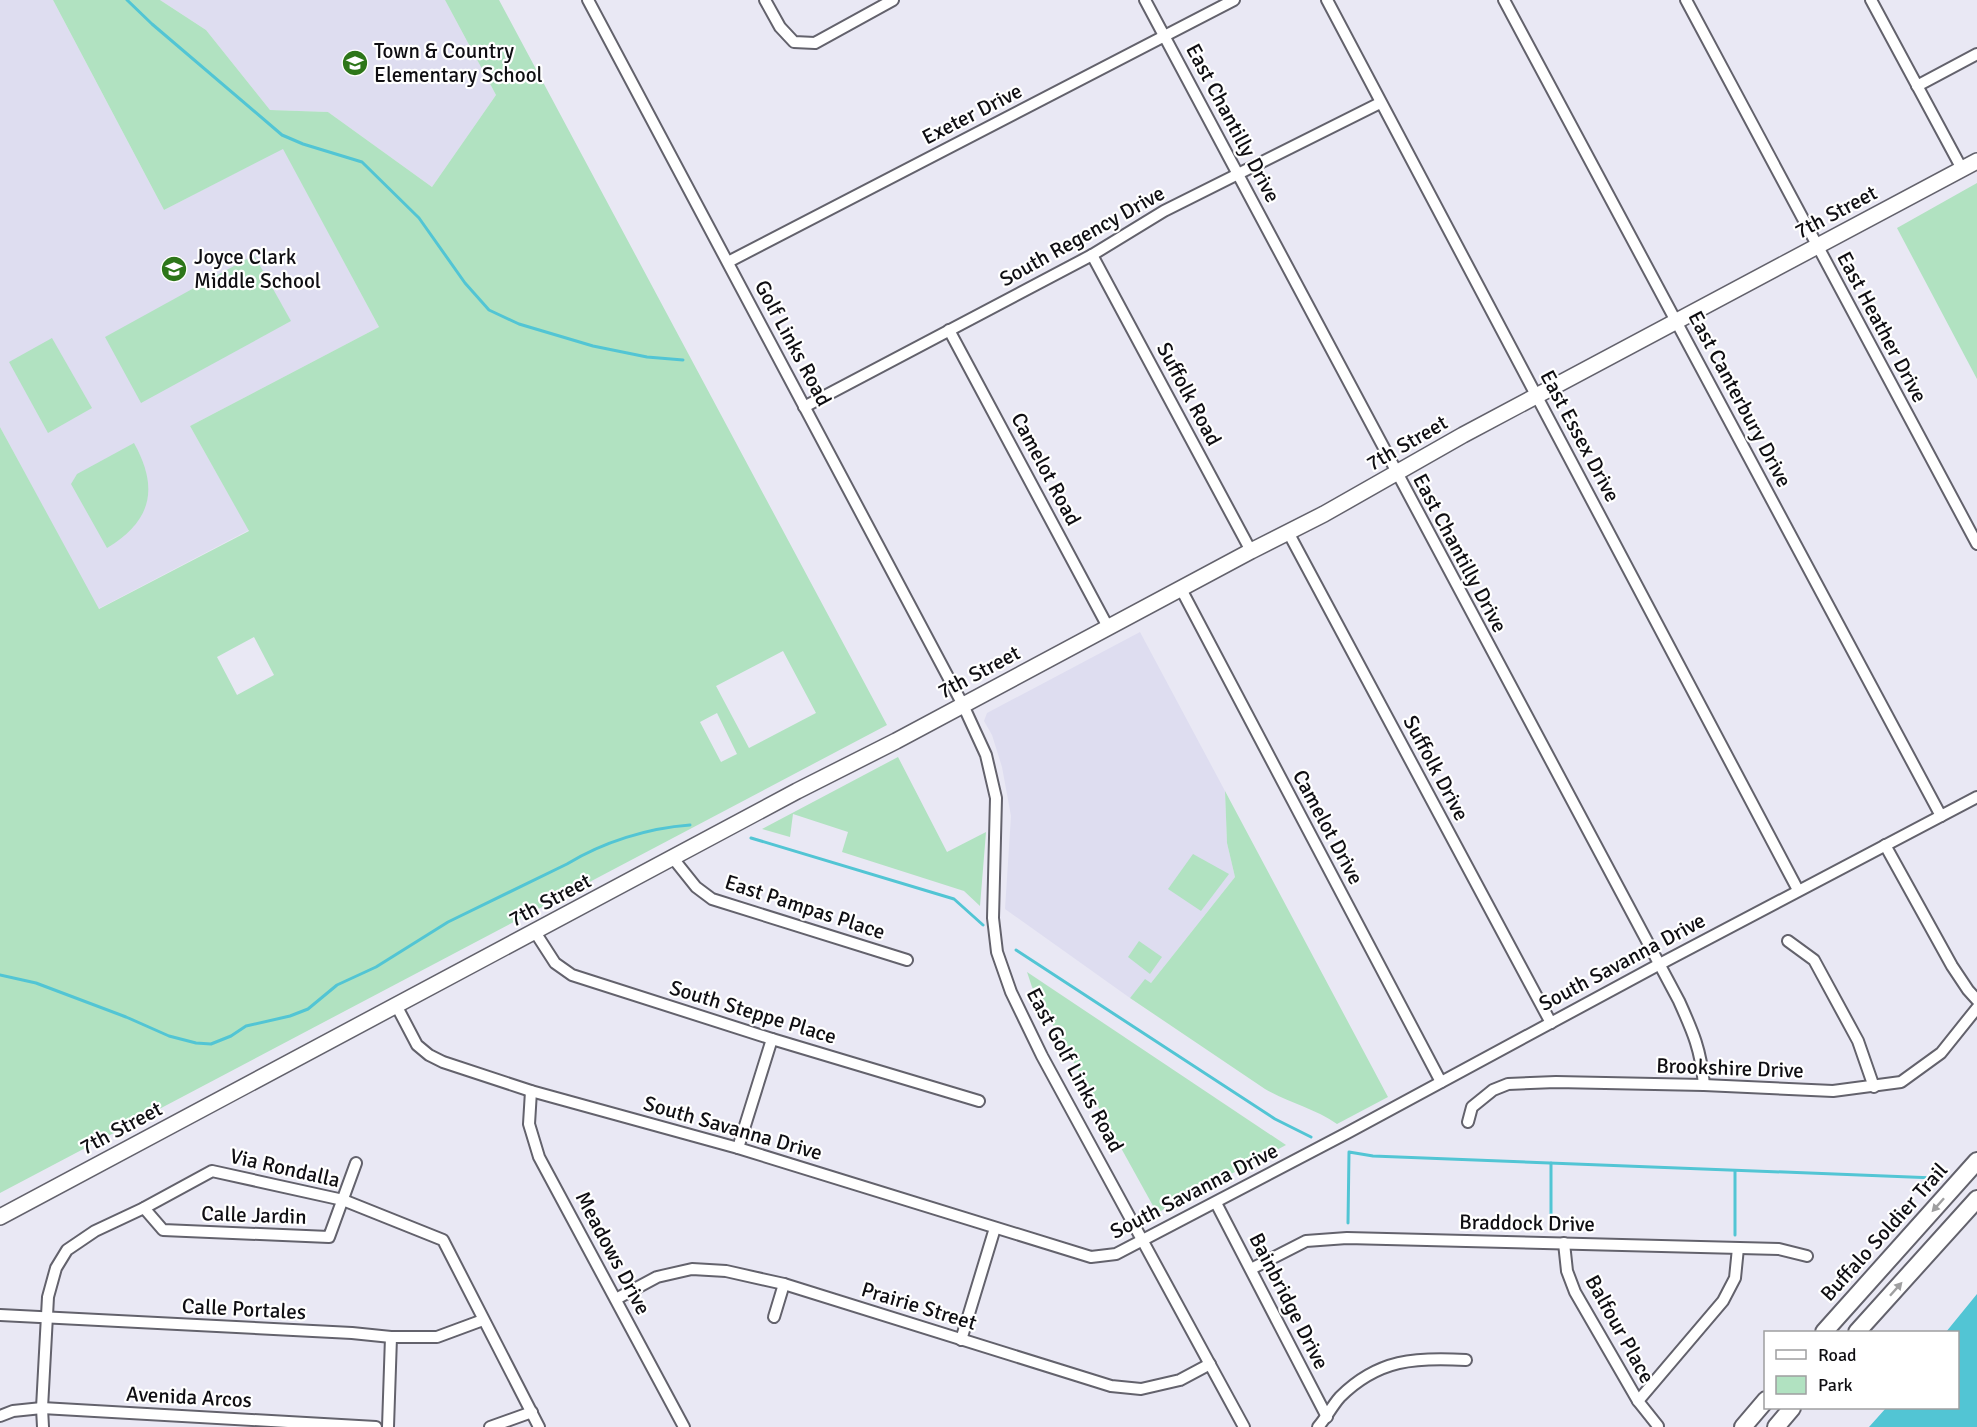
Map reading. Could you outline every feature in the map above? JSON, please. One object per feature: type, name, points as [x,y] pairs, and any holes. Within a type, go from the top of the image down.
[{"type":"main road","name":"7th Street","points":[[0,1217],[672,857],[1397,474],[1463,435],[1977,161]]},
{"type":"main road","name":"Buffalo Soldier Trail","points":[[1825,1331],[1977,1161]]},
{"type":"main road","points":[[1858,1331],[1977,1200]]},
{"type":"main road","points":[[1743,1427],[1764,1402]]},
{"type":"main road","points":[[1776,1427],[1790,1409]]},
{"type":"street","name":"Golf Links Road","points":[[588,0],[963,705]]},
{"type":"street","points":[[765,0],[780,27],[794,42],[815,43],[893,0]]},
{"type":"street","name":"East Chantilly Drive","points":[[1145,0],[1679,1001],[1696,1037],[1704,1085]]},
{"type":"street","name":"Exeter Drive","points":[[728,262],[1234,0]]},
{"type":"street","name":"East Essex Drive","points":[[1327,0],[1798,890]]},
{"type":"street","name":"East Canterbury Drive","points":[[1504,0],[1941,816]]},
{"type":"street","name":"East Heather Drive","points":[[1686,0],[1977,544]]},
{"type":"street","points":[[1871,0],[1962,169]]},
{"type":"street","points":[[1917,86],[1977,54]]},
{"type":"street","name":"South Regency Drive","points":[[804,407],[1092,255],[1164,211],[1380,103]]},
{"type":"street","name":"Suffolk Road","points":[[1092,255],[1251,550]]},
{"type":"street","name":"Camelot Road","points":[[949,330],[1108,627]]},
{"type":"street","name":"Suffolk Drive","points":[[1288,532],[1551,1023]]},
{"type":"street","name":"Camelot Drive","points":[[1181,589],[1441,1082]]},
{"type":"street","name":"East Golf Links Road","points":[[963,705],[986,755],[996,798],[993,918],[997,952],[1011,992],[1042,1056],[1244,1427]]},
{"type":"street","name":"South Savanna Drive","points":[[396,1005],[417,1045],[443,1062],[531,1091],[738,1148],[1091,1257],[1116,1254],[1216,1203],[1658,964],[1977,796]]},
{"type":"street","points":[[1885,845],[1952,966],[1977,1000]]},
{"type":"street","name":"East Pampas Place","points":[[672,857],[696,886],[712,899],[907,960]]},
{"type":"street","name":"South Steppe Place","points":[[535,932],[555,963],[572,975],[772,1039],[979,1101]]},
{"type":"street","points":[[1788,941],[1814,960],[1858,1041],[1874,1087]]},
{"type":"street","name":"Brookshire Drive","points":[[1468,1122],[1472,1107],[1493,1090],[1508,1084],[1556,1082],[1704,1085],[1833,1091],[1901,1082],[1941,1053],[1977,1008]]},
{"type":"street","points":[[738,1148],[772,1039]]},
{"type":"street","name":"Meadows Drive","points":[[531,1091],[529,1124],[539,1156],[684,1427]]},
{"type":"street","name":"Calle Jardin","points":[[144,1208],[163,1230],[329,1237],[356,1163]]},
{"type":"street","name":"Via Rondalla","points":[[44,1427],[42,1408],[48,1297],[56,1268],[67,1250],[95,1231],[144,1208],[212,1171],[343,1200],[443,1240],[539,1427]]},
{"type":"street","name":"Bainbridge Drive","points":[[1216,1203],[1328,1417]]},
{"type":"street","points":[[962,1340],[995,1228]]},
{"type":"street","name":"Braddock Drive","points":[[1251,1269],[1292,1246],[1321,1239],[1779,1249],[1807,1256]]},
{"type":"street","name":"Balfour Place","points":[[1564,1243],[1567,1271],[1575,1292],[1638,1401],[1658,1426]]},
{"type":"street","points":[[1638,1401],[1723,1301],[1735,1278],[1738,1248]]},
{"type":"street","name":"Prairie Street","points":[[616,1299],[657,1277],[692,1269],[726,1271],[784,1284],[1111,1386],[1141,1389],[1180,1380],[1210,1364]]},
{"type":"street","points":[[774,1317],[784,1284]]},
{"type":"street","name":"Calle Portales","points":[[0,1315],[352,1333],[391,1337],[437,1337],[483,1320]]},
{"type":"street","points":[[388,1427],[391,1337]]},
{"type":"street","points":[[1318,1427],[1328,1417],[1338,1398],[1360,1379],[1390,1364],[1426,1358],[1466,1360]]},
{"type":"street","name":"Avenida Arcos","points":[[0,1416],[13,1411],[42,1408],[376,1427]]},
{"type":"street","points":[[490,1427],[532,1412]]},
{"type":"shaded area","name":"Joyce Clark Middle School","points":[[0,0],[53,0],[164,210],[283,148],[379,327],[190,426],[249,530],[98,609],[0,427]]},
{"type":"shaded area","name":"Town & Country Elementary School","points":[[160,0],[445,0],[496,95],[432,187],[328,112],[270,110],[206,30]]},
{"type":"shaded area","points":[[1140,632],[1225,791],[1227,843],[1235,877],[1151,983],[1145,980],[1130,998],[1005,909],[1011,816],[1002,767],[992,735],[984,721],[987,713]]},
{"type":"green space","points":[[53,0],[160,0],[206,30],[270,110],[328,112],[432,187],[496,95],[445,0],[499,0],[887,725],[0,1193],[0,427],[99,609],[249,531],[190,426],[379,327],[283,149],[164,210]],"holes":[[[254,637],[274,675],[237,695],[217,657]],[[783,651],[816,713],[749,748],[716,686]],[[717,713],[737,754],[721,762],[700,722]]]},
{"type":"green space","points":[[1977,183],[1977,379],[1897,228]]},
{"type":"green space","points":[[254,255],[291,321],[141,403],[105,337]]},
{"type":"green space","points":[[52,338],[92,408],[48,433],[9,362]]},
{"type":"green space","points":[[134,443],[147,475],[147,502],[134,527],[107,548],[71,484],[77,474]]},
{"type":"green space","points":[[898,757],[947,852],[986,832],[980,906],[964,891],[842,852],[848,832],[793,814],[790,837],[762,829]]},
{"type":"green space","points":[[1225,791],[1388,1097],[1337,1124],[1265,1089],[1130,998],[1145,979],[1151,983],[1235,877],[1227,843]]},
{"type":"green space","points":[[1193,854],[1229,874],[1201,911],[1168,889]]},
{"type":"green space","points":[[1139,941],[1162,957],[1150,974],[1128,957]]},
{"type":"green space","points":[[1027,972],[1286,1145],[1157,1213],[1032,987]]},
{"type":"water","points":[[1977,1294],[1977,1427],[1869,1427],[1885,1409],[1959,1409],[1959,1331],[1947,1331]]},
{"type":"waterway","points":[[127,0],[282,135],[303,144],[362,162],[419,218],[465,283],[489,310],[519,324],[593,346],[647,357],[683,360]]},
{"type":"waterway","points":[[0,975],[36,983],[169,1036],[196,1043],[211,1044],[231,1036],[246,1026],[290,1016],[308,1009],[337,985],[376,967],[448,922],[596,849],[626,837],[658,829],[690,825]]},
{"type":"waterway","points":[[751,838],[954,899],[983,925]]},
{"type":"waterway","points":[[1016,950],[1275,1119],[1311,1137]]},
{"type":"waterway","points":[[1348,1223],[1349,1152],[1373,1156],[1935,1178]]},
{"type":"waterway","points":[[1551,1163],[1551,1230]]},
{"type":"waterway","points":[[1735,1171],[1735,1235]]},
{"type":"place","name":"Town & Country Elementary School","points":[[355,63]]},
{"type":"place","name":"Joyce Clark Middle School","points":[[174,269]]}]
